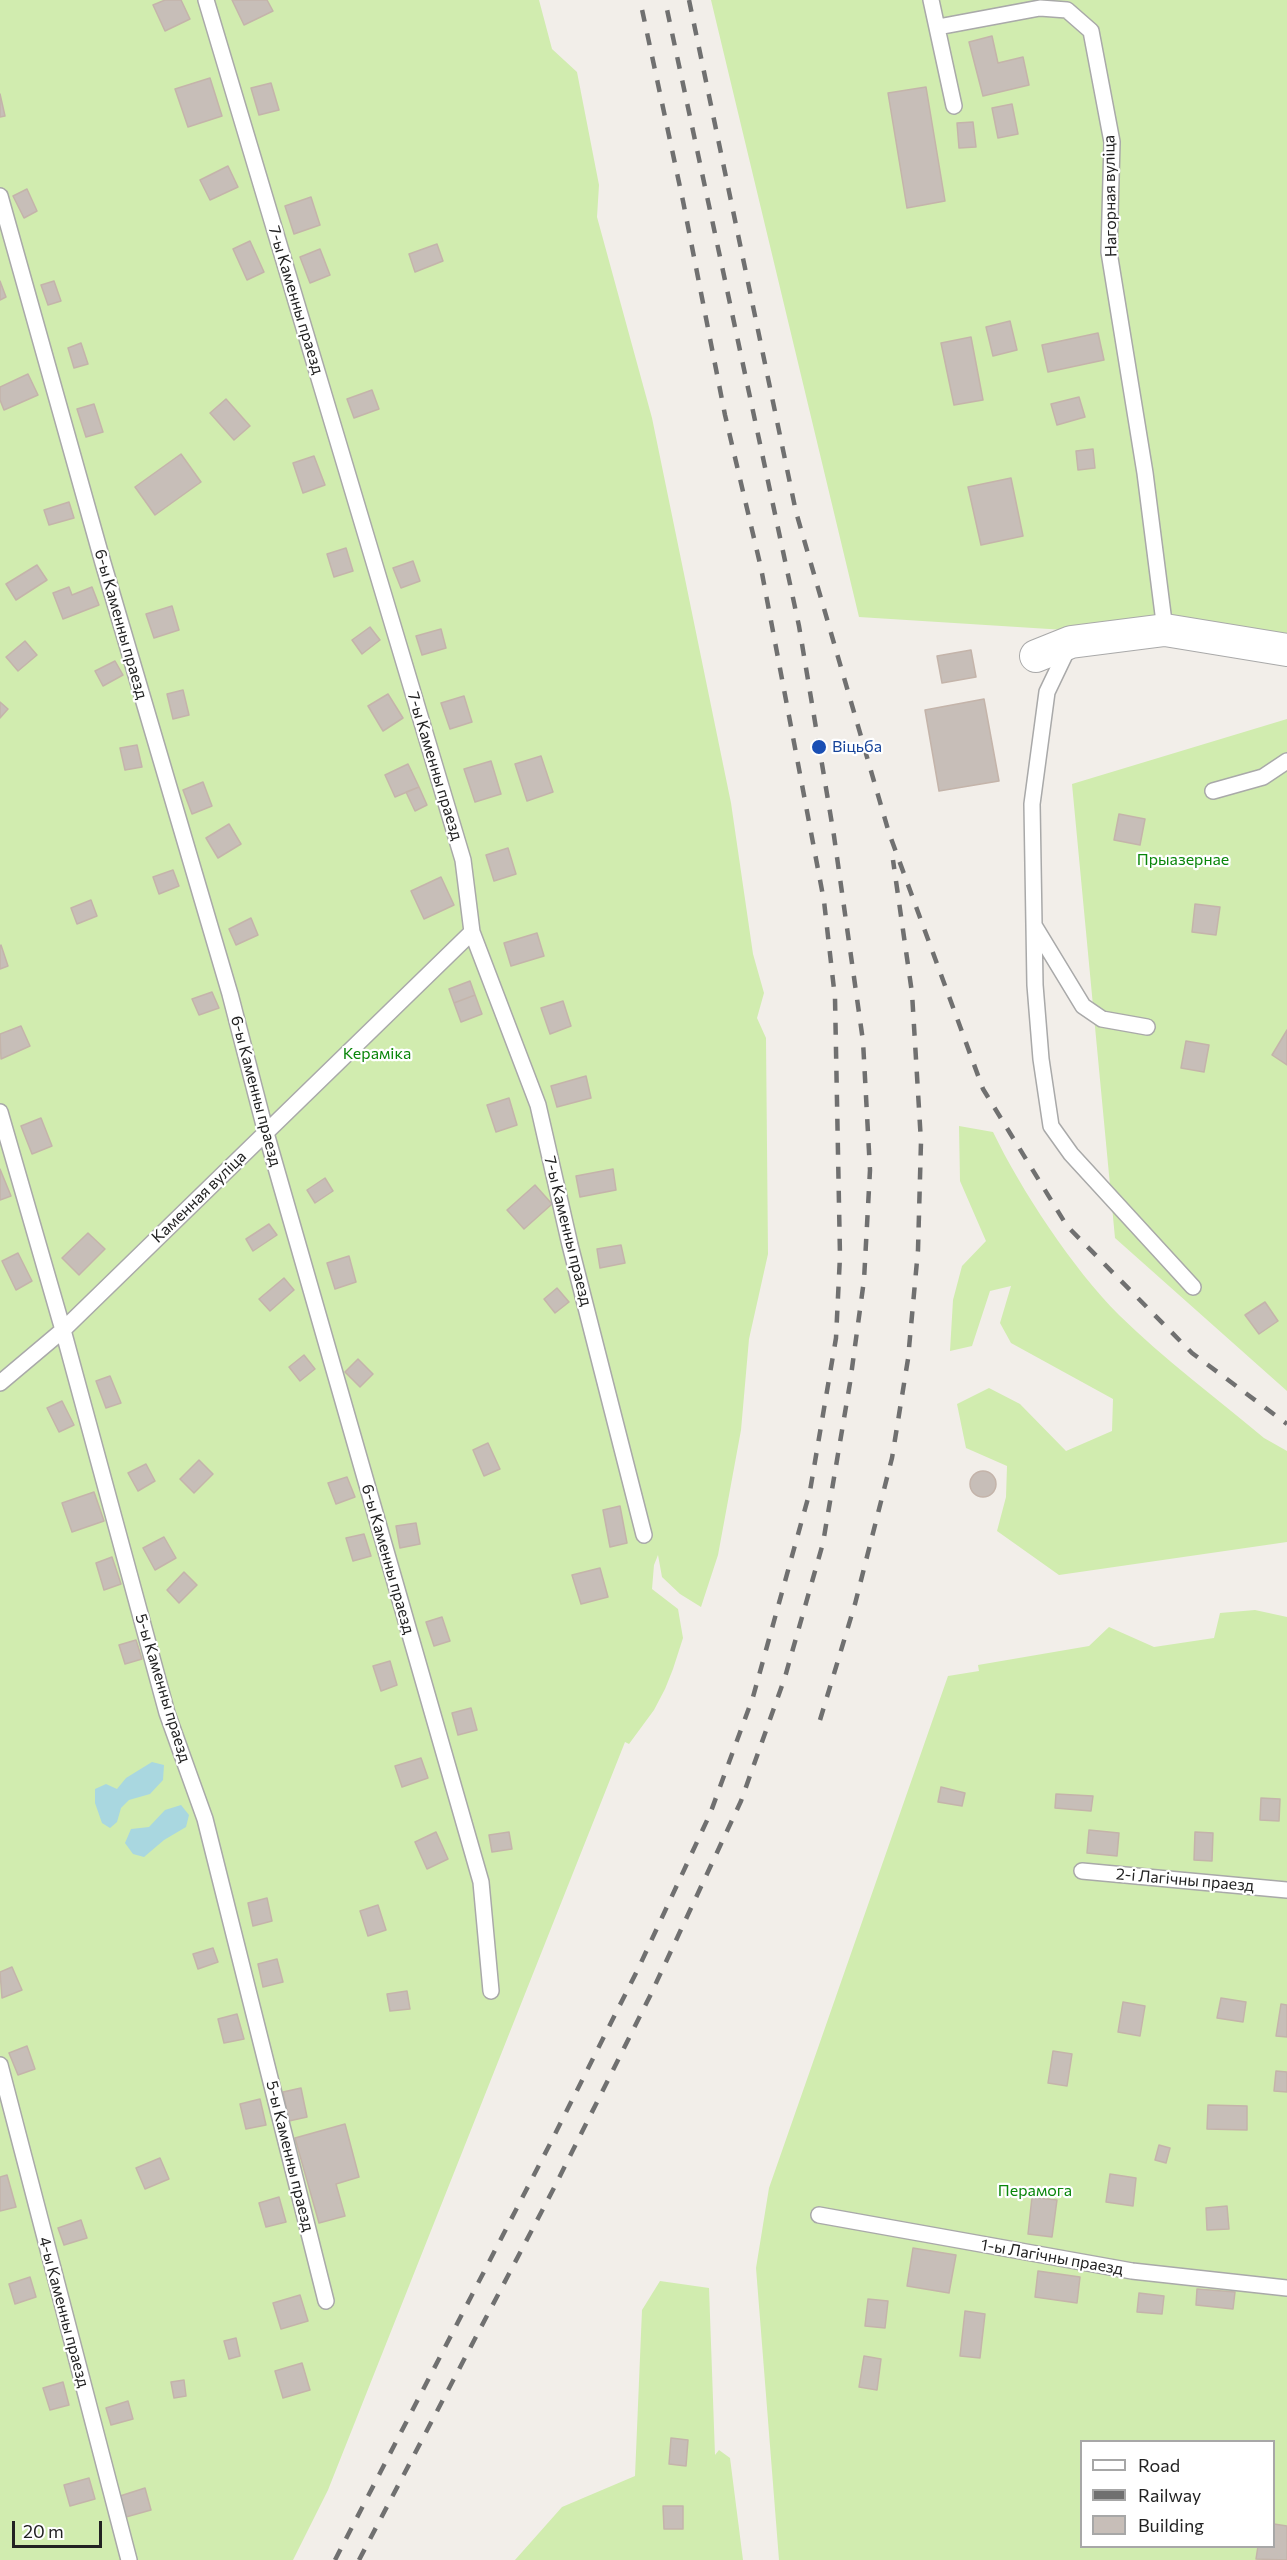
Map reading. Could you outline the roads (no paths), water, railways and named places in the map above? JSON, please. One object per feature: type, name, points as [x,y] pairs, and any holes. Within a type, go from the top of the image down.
[{"type":"street","points":[[1036,656],[1071,642],[1165,630],[1287,650]]},
{"type":"lane","name":"7-ы Каменны праезд","points":[[206,0],[463,860],[472,932],[538,1105],[570,1245],[644,1535]]},
{"type":"lane","points":[[931,0],[954,106]]},
{"type":"lane","name":"Нагорная вуліца","points":[[938,27],[1040,8],[1067,10],[1091,31],[1112,142],[1109,252],[1145,473],[1165,630]]},
{"type":"lane","name":"6-ы Каменны праезд","points":[[0,196],[103,563],[230,994],[266,1132],[481,1882],[491,1991]]},
{"type":"lane","points":[[1071,642],[1047,693],[1032,804],[1033,925],[1041,1059],[1051,1126],[1071,1154],[1193,1287]]},
{"type":"lane","points":[[1213,791],[1263,777],[1287,761]]},
{"type":"lane","points":[[1033,925],[1083,1006],[1102,1019],[1146,1027]]},
{"type":"lane","name":"Каменная вуліца","points":[[0,1383],[63,1330],[472,932]]},
{"type":"lane","name":"5-ы Каменны праезд","points":[[0,1112],[63,1330],[167,1713],[205,1819],[326,2301]]},
{"type":"lane","name":"2-і Лагічны праезд","points":[[1082,1871],[1287,1890]]},
{"type":"lane","name":"4-ы Каменны праезд","points":[[0,2065],[129,2560]]},
{"type":"lane","name":"1-ы Лагічны праезд","points":[[819,2215],[1132,2271],[1287,2288]]},
{"type":"water","points":[[152,1762],[164,1765],[163,1780],[150,1794],[129,1800],[121,1808],[117,1822],[110,1828],[102,1823],[95,1803],[95,1789],[106,1784],[117,1789],[126,1778]]},
{"type":"water","points":[[181,1805],[189,1815],[186,1827],[164,1840],[144,1857],[133,1854],[125,1843],[131,1829],[149,1827],[165,1810]]},
{"type":"railway","points":[[335,2560],[639,1967],[710,1814],[753,1697],[810,1491],[836,1338],[840,1256],[835,998],[824,901],[761,568],[725,415],[640,0]]},
{"type":"railway","points":[[359,2560],[555,2186],[650,1996],[741,1801],[785,1677],[823,1543],[850,1383],[864,1280],[870,1170],[863,1041],[834,836],[799,626],[665,0]]},
{"type":"railway","points":[[689,0],[796,512],[889,833],[983,1089],[1067,1226],[1192,1353],[1287,1424]]},
{"type":"railway","points":[[820,1720],[855,1604],[892,1458],[908,1359],[918,1250],[921,1142],[912,993],[893,860]]},
{"type":"place","name":"Віцьба","points":[[819,747]]},
{"type":"park label","name":"Прыазернае","points":[[1183,860]]},
{"type":"park label","name":"Кераміка","points":[[377,1054]]},
{"type":"park label","name":"Перамога","points":[[1035,2191]]}]
